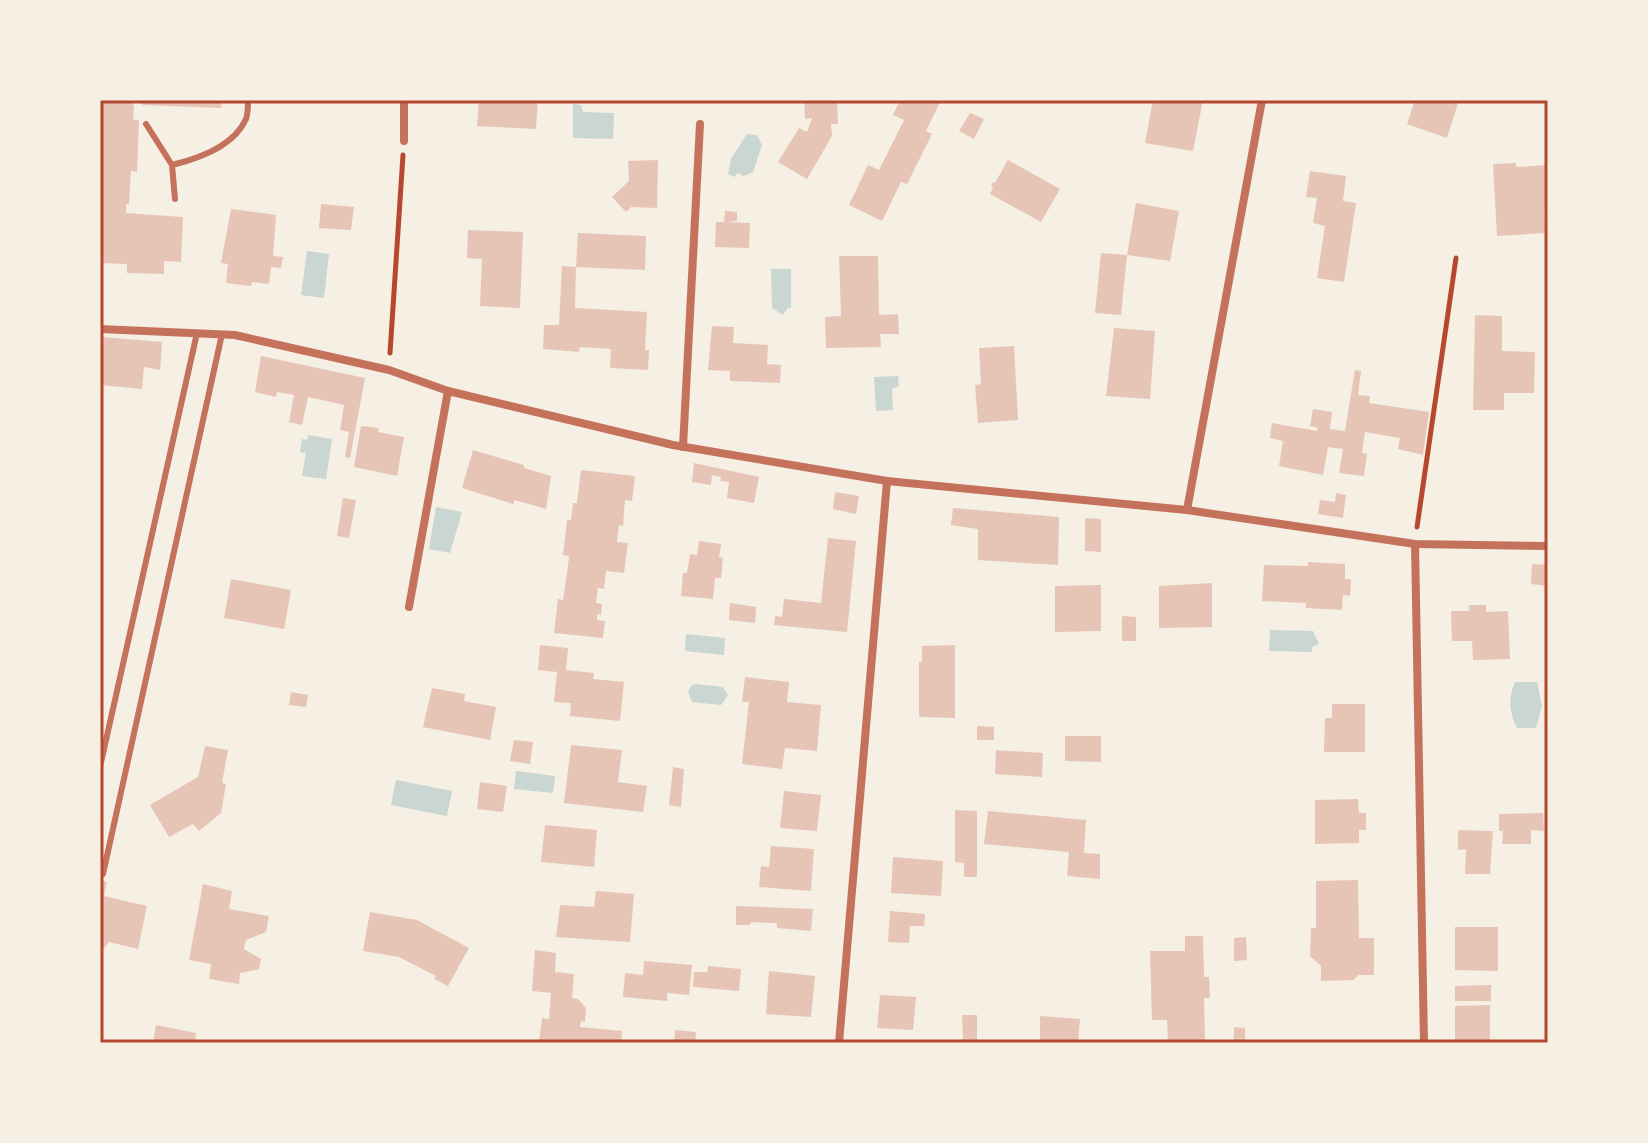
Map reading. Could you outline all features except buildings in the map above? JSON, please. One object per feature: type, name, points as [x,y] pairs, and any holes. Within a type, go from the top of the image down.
[{"type":"street","points":[[404,100],[404,141]]},
{"type":"street","points":[[1187,510],[1262,100]]},
{"type":"street","points":[[683,447],[700,124]]},
{"type":"street","points":[[100,329],[235,335],[389,370],[448,391],[683,447],[887,481],[1187,510],[1415,544],[1548,546]]},
{"type":"street","points":[[409,607],[448,391]]},
{"type":"street","points":[[839,1043],[887,481]]},
{"type":"street","points":[[1415,544],[1424,1043]]},
{"type":"lane","points":[[172,165],[194,160],[229,140],[247,119],[248,100]]},
{"type":"lane","points":[[146,124],[172,165],[175,199]]},
{"type":"lane","points":[[100,767],[197,333]]},
{"type":"lane","points":[[103,874],[222,334]]},
{"type":"path","points":[[389,370],[404,141]]},
{"type":"path","points":[[1415,544],[1456,258]]},
{"type":"shaded area","points":[[573,104],[581,105],[583,112],[614,113],[613,139],[573,138]]},
{"type":"shaded area","points":[[747,134],[757,135],[762,145],[753,172],[744,176],[737,173],[735,177],[728,174],[731,159]]},
{"type":"shaded area","points":[[307,251],[329,254],[324,298],[301,295]]},
{"type":"shaded area","points":[[771,269],[791,269],[791,308],[783,315],[772,308]]},
{"type":"shaded area","points":[[898,376],[899,386],[892,389],[893,410],[876,411],[874,377]]},
{"type":"shaded area","points":[[308,435],[332,439],[326,479],[302,476],[306,453],[300,452],[302,439],[307,440]]},
{"type":"shaded area","points":[[436,507],[462,512],[450,553],[429,549]]},
{"type":"shaded area","points":[[1270,630],[1313,631],[1319,644],[1312,647],[1312,652],[1269,651]]},
{"type":"shaded area","points":[[686,634],[725,638],[724,655],[685,651]]},
{"type":"shaded area","points":[[1515,682],[1537,682],[1542,706],[1536,728],[1517,728],[1510,705]]},
{"type":"shaded area","points":[[696,684],[723,687],[728,695],[721,705],[692,702],[688,692]]},
{"type":"shaded area","points":[[516,771],[555,776],[553,793],[514,789]]},
{"type":"shaded area","points":[[396,780],[452,791],[447,816],[391,805]]}]
